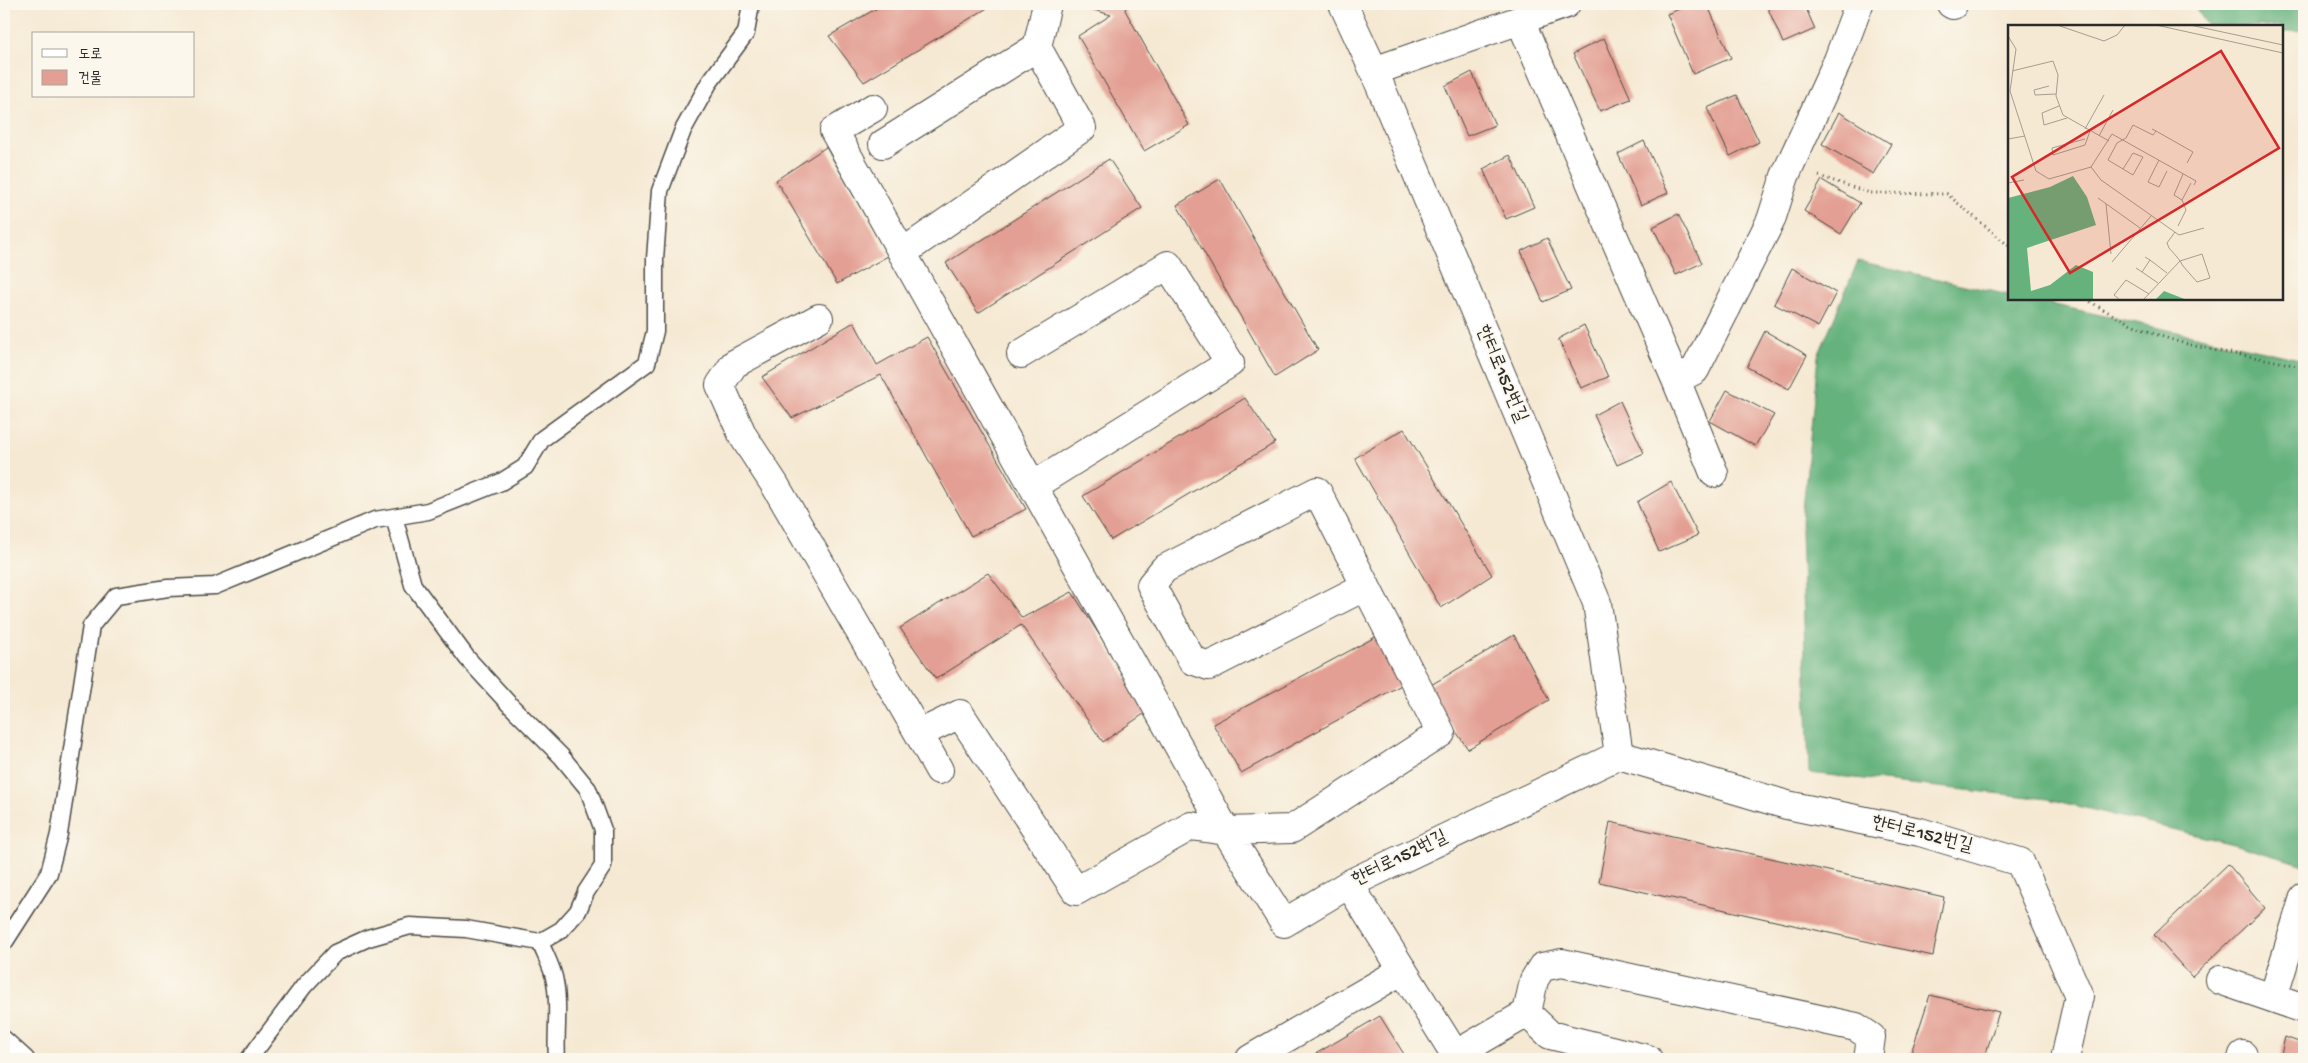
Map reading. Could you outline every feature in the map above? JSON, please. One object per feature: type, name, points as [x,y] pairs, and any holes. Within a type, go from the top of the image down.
[{"type":"street","points":[[902,253],[1082,128],[1037,47],[1047,4]]},
{"type":"street","name":"한터로152번길","points":[[1343,4],[1374,71],[1597,602],[1619,755]]},
{"type":"street","points":[[1374,71],[1566,4]]},
{"type":"street","points":[[1676,380],[1695,370],[1771,220],[1785,176],[1838,60],[1859,4]]},
{"type":"street","points":[[1520,20],[1676,380],[1714,473]]},
{"type":"street","points":[[883,144],[1037,47]]},
{"type":"street","points":[[873,108],[834,131],[1226,831]]},
{"type":"street","points":[[1021,354],[1168,266],[1230,362],[1033,486]]},
{"type":"street","points":[[820,318],[734,364],[720,385],[743,436],[775,485],[939,770]]},
{"type":"street","points":[[919,734],[960,714],[1076,892],[1192,826],[1226,831],[1292,829],[1441,733],[1318,491],[1164,569],[1151,584],[1192,660],[1209,666],[1366,586]]},
{"type":"street","name":"한터로152번길","points":[[1226,831],[1284,924],[1349,884],[1619,755],[1787,805],[1920,832],[2020,862],[2079,996],[2065,1059]]},
{"type":"street","points":[[1349,884],[1456,1057],[1527,1013],[1534,980],[1542,967],[1562,963],[1856,1027],[1871,1037],[1868,1059]]},
{"type":"street","points":[[2272,998],[2304,896]]},
{"type":"street","points":[[1250,1059],[1403,970]]},
{"type":"street","points":[[2220,980],[2304,1009]]},
{"type":"street","points":[[1527,1013],[1550,1034],[1648,1059]]},
{"type":"lane","points":[[4,943],[49,873],[59,834],[91,626],[116,596],[168,588],[215,586],[375,520],[428,511],[501,482],[525,467],[542,439],[647,363],[655,331],[655,259],[660,191],[683,130],[709,83],[746,33],[751,4]]},
{"type":"lane","points":[[249,1059],[304,986],[335,953],[368,938],[410,926],[466,929],[540,942],[561,930],[578,911],[586,892],[603,866],[603,830],[588,788],[561,756],[508,704],[467,658],[412,585],[394,517]]},
{"type":"lane","points":[[540,942],[555,980],[558,1012],[555,1035],[557,1059]]},
{"type":"lane","points":[[4,1039],[26,1059]]},
{"type":"path","points":[[1785,176],[1819,176],[1870,193],[1947,194],[2008,245]]},
{"type":"path","points":[[2088,300],[2109,313],[2149,332],[2198,347],[2286,362],[2304,368]]},
{"type":"green space","points":[[2193,4],[2304,4],[2304,30],[2283,33],[2283,25],[2207,25]]},
{"type":"green space","points":[[1858,261],[2008,295],[2008,300],[2033,300],[2304,360],[2304,865],[2233,844],[2048,799],[1809,773],[1801,531],[1818,356]]},
{"type":"building","points":[[884,4],[994,4],[864,82],[829,36]]},
{"type":"building","points":[[1082,4],[1127,4],[1125,10],[1189,125],[1144,151],[1078,36],[1111,15],[1081,6]]},
{"type":"building","points":[[1692,4],[1707,4],[1731,58],[1693,74],[1667,14]]},
{"type":"building","points":[[1766,4],[1804,4],[1815,29],[1783,43]]},
{"type":"building","points":[[1604,38],[1631,99],[1600,111],[1573,54]]},
{"type":"building","points":[[1472,72],[1495,125],[1467,136],[1445,86]]},
{"type":"building","points":[[1737,95],[1759,142],[1730,156],[1707,108]]},
{"type":"building","points":[[1839,112],[1891,144],[1873,174],[1822,144]]},
{"type":"building","points":[[1644,141],[1668,193],[1641,205],[1618,154]]},
{"type":"building","points":[[826,147],[888,256],[837,284],[776,180]]},
{"type":"building","points":[[1510,155],[1534,207],[1506,219],[1483,169]]},
{"type":"building","points":[[1109,159],[1142,208],[978,313],[946,263]]},
{"type":"building","points":[[1220,179],[1318,350],[1275,377],[1177,205]]},
{"type":"building","points":[[1822,180],[1860,203],[1841,234],[1804,211]]},
{"type":"building","points":[[1678,214],[1702,263],[1676,275],[1653,227]]},
{"type":"building","points":[[1547,238],[1571,290],[1543,302],[1521,251]]},
{"type":"building","points":[[1792,268],[1836,293],[1818,327],[1774,304]]},
{"type":"building","points":[[854,322],[877,365],[927,337],[1026,509],[971,536],[881,375],[792,418],[762,377]]},
{"type":"building","points":[[1584,325],[1608,377],[1581,388],[1558,339]]},
{"type":"building","points":[[1765,331],[1807,355],[1789,389],[1747,367]]},
{"type":"building","points":[[1727,390],[1774,415],[1755,446],[1710,421]]},
{"type":"building","points":[[1245,398],[1275,443],[1111,540],[1083,496]]},
{"type":"building","points":[[1620,401],[1644,453],[1617,465],[1594,415]]},
{"type":"building","points":[[1404,429],[1492,575],[1441,608],[1355,458]]},
{"type":"building","points":[[1671,482],[1698,535],[1659,552],[1637,502]]},
{"type":"building","points":[[988,573],[1022,618],[1072,592],[1148,711],[1103,742],[1021,625],[936,679],[900,628]]},
{"type":"building","points":[[1381,634],[1405,683],[1241,773],[1213,724]]},
{"type":"building","points":[[1514,635],[1549,700],[1468,749],[1426,688]]},
{"type":"building","points":[[1610,822],[1944,897],[1933,956],[1599,882]]},
{"type":"building","points":[[2228,864],[2265,908],[2192,977],[2154,935]]},
{"type":"building","points":[[1930,995],[1999,1012],[1984,1059],[1909,1059]]},
{"type":"building","points":[[1380,1016],[1407,1059],[1307,1059]]},
{"type":"building","points":[[2285,1037],[2304,1044],[2304,1059],[2280,1059]]}]
